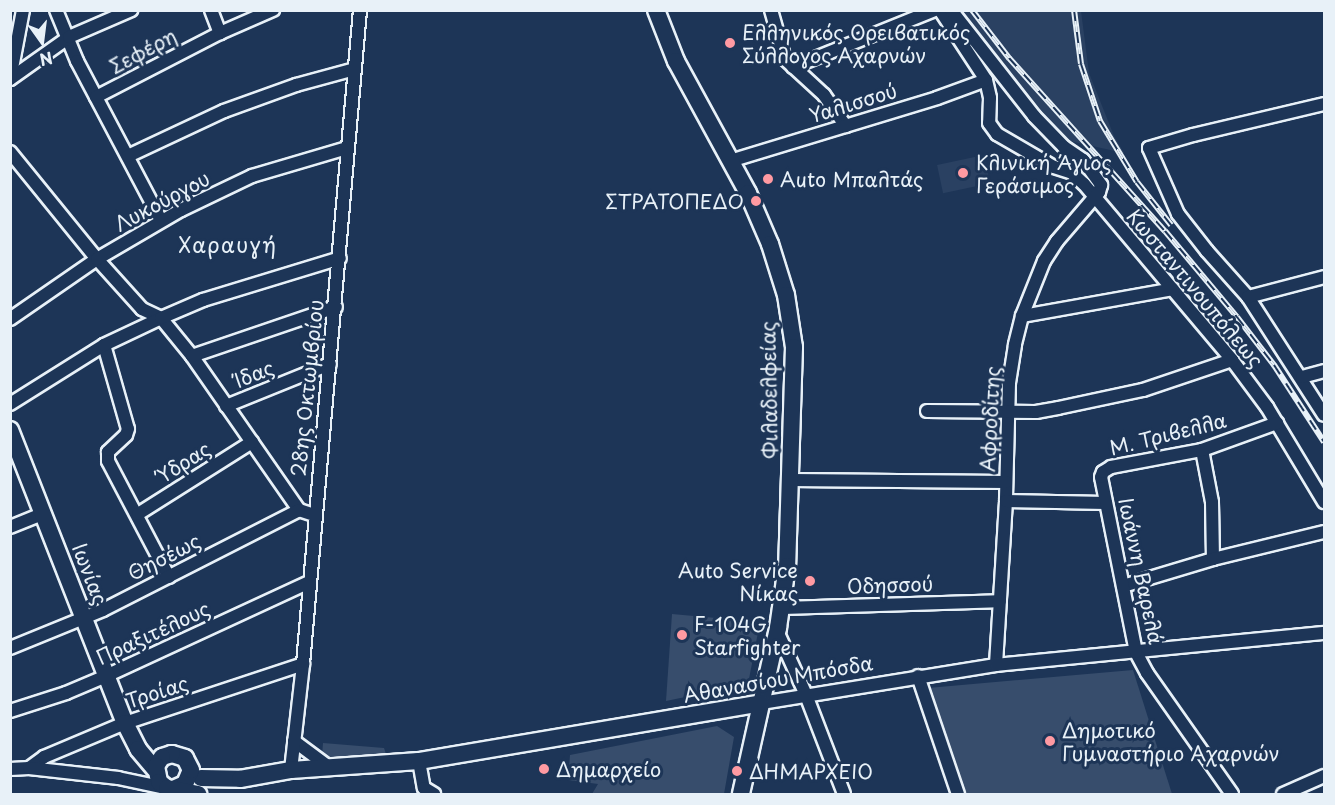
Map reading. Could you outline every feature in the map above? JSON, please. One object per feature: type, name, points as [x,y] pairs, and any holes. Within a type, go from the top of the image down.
[{"type":"main road","name":"Φιλαδελφείας","points":[[656,10],[676,61],[748,193],[771,244],[790,314],[795,382],[787,566],[777,631],[741,795]]},
{"type":"main road","name":"Ιωνίας","points":[[10,430],[127,728],[142,754],[155,769],[157,779],[190,791]]},
{"type":"main road","name":"Αθανασίου Μπόσδα","points":[[190,791],[240,787],[291,770],[419,761],[761,703]]},
{"type":"main road","points":[[127,728],[155,749],[181,758],[190,770],[189,779],[183,786],[190,791]]},
{"type":"main road","points":[[155,769],[162,757],[181,758]]},
{"type":"main road","points":[[181,758],[190,791]]},
{"type":"street","points":[[10,79],[23,10]]},
{"type":"street","points":[[56,10],[77,61],[161,220]]},
{"type":"street","points":[[10,79],[69,37],[131,10]]},
{"type":"street","points":[[211,10],[220,33]]},
{"type":"street","name":"Σεφέρη","points":[[96,97],[220,33],[273,10]]},
{"type":"street","name":"28ης Οκτωμβρίου","points":[[291,770],[303,664],[314,514],[336,306],[347,148],[360,10]]},
{"type":"street","points":[[771,10],[781,49],[793,67],[824,95],[846,126]]},
{"type":"street","points":[[793,67],[938,10]]},
{"type":"street","name":"Κωσταντινουπόλεως","points":[[938,10],[986,80],[990,98],[989,123],[997,135],[1054,167],[1072,173],[1095,198],[1232,360],[1277,423],[1324,502]]},
{"type":"street","points":[[951,10],[998,73],[1064,147],[1083,160],[1099,182],[1101,189],[1095,198]]},
{"type":"street","points":[[128,156],[225,111],[297,85],[355,69]]},
{"type":"street","name":"Υαλισσού","points":[[730,161],[937,98],[986,80]]},
{"type":"street","name":"Κωσταντινουπόλεως","points":[[1324,104],[1193,135],[1149,148],[1178,214],[1248,297],[1302,377],[1324,415]]},
{"type":"street","name":"Λυκούργου","points":[[10,319],[97,259],[161,220],[252,176],[347,148]]},
{"type":"street","points":[[10,152],[97,259],[142,309],[161,318],[192,356],[299,510],[314,514]]},
{"type":"street","name":"Αφροδίτης","points":[[996,665],[1006,501],[1011,363],[1022,316],[1044,261],[1057,241],[1095,198]]},
{"type":"street","points":[[10,404],[104,345],[161,318],[213,296],[340,258]]},
{"type":"street","points":[[1248,297],[1324,278]]},
{"type":"street","points":[[1022,316],[1173,289]]},
{"type":"street","points":[[192,356],[336,306]]},
{"type":"street","points":[[104,345],[128,429],[108,452],[108,461],[138,514],[169,577]]},
{"type":"street","points":[[927,411],[1036,412],[1143,390],[1232,360]]},
{"type":"street","name":"Ίδας","points":[[226,406],[330,364]]},
{"type":"street","points":[[1302,377],[1324,371]]},
{"type":"street","name":"Μ. Τριβελλα","points":[[1103,472],[1111,467],[1202,450],[1277,423]]},
{"type":"street","name":"Ύδρας","points":[[138,514],[252,442]]},
{"type":"street","points":[[1202,450],[1212,502],[1213,559]]},
{"type":"street","name":"Ιωάννη Βαρελά","points":[[1103,472],[1101,477],[1136,652],[1147,673],[1232,795]]},
{"type":"street","points":[[791,480],[1006,482]]},
{"type":"street","points":[[1006,501],[1106,503]]},
{"type":"street","name":"Θησέως","points":[[10,648],[85,618],[299,510]]},
{"type":"street","points":[[10,527],[44,513]]},
{"type":"street","points":[[1123,586],[1213,559],[1324,532]]},
{"type":"street","name":"Πραξιτέλους","points":[[10,711],[66,693],[106,676],[309,582]]},
{"type":"street","name":"Οδησσού","points":[[781,608],[1000,601]]},
{"type":"street","points":[[777,631],[806,695],[844,795]]},
{"type":"street","name":"Αθανασίου Μπόσδα","points":[[761,703],[996,665],[1324,633]]},
{"type":"street","name":"Τροίας","points":[[29,768],[44,758],[303,664]]},
{"type":"street","points":[[918,676],[958,795]]},
{"type":"street","points":[[294,741],[329,767]]},
{"type":"street","points":[[419,761],[426,792]]},
{"type":"street","points":[[10,769],[29,768],[118,778],[190,791]]},
{"type":"street","points":[[118,778],[155,769]]},
{"type":"street","points":[[1283,795],[1324,777]]},
{"type":"shaded area","points":[[962,11],[1081,11],[1089,73],[1114,136],[1124,153],[1065,140]]},
{"type":"shaded area","name":"Κλινική Άγιος Γεράσιμος","points":[[984,155],[990,183],[943,193],[937,165]]},
{"type":"shaded area","points":[[672,614],[760,622],[748,684],[666,701]]},
{"type":"shaded area","name":"Δημοτικό Γυμναστήριο Αχαρνών","points":[[1133,670],[1172,794],[961,794],[928,688]]},
{"type":"shaded area","points":[[717,726],[734,737],[724,794],[592,794],[598,784],[568,780],[570,755]]},
{"type":"shaded area","points":[[323,743],[384,748],[386,754],[331,759],[322,756]]},
{"type":"railway","points":[[972,10],[1009,58],[1165,231],[1237,317],[1274,365],[1324,442]]},
{"type":"railway","points":[[1074,10],[1081,64],[1100,121],[1137,182],[1171,225]]},
{"type":"place","name":"Ελληνικός Ορειβατικός Σύλλογος Αχαρνών","points":[[730,43]]},
{"type":"place","name":"Κλινική Άγιος Γεράσιμος","points":[[963,173]]},
{"type":"place","name":"Auto Μπαλτάς","points":[[768,179]]},
{"type":"place","name":"ΣΤΡΑΤΟΠΕΔΟ","points":[[756,201]]},
{"type":"place","name":"Auto Service Νίκας","points":[[810,581]]},
{"type":"place","name":"F-104G Starfighter","points":[[682,635]]},
{"type":"place","name":"Δημοτικό Γυμναστήριο Αχαρνών","points":[[1050,741]]},
{"type":"place","name":"Δημαρχείο","points":[[544,769]]},
{"type":"place","name":"ΔΗΜΑΡΧΕΙΟ","points":[[737,771]]},
{"type":"district","name":"Χαραυγή","points":[[228,244]]}]
